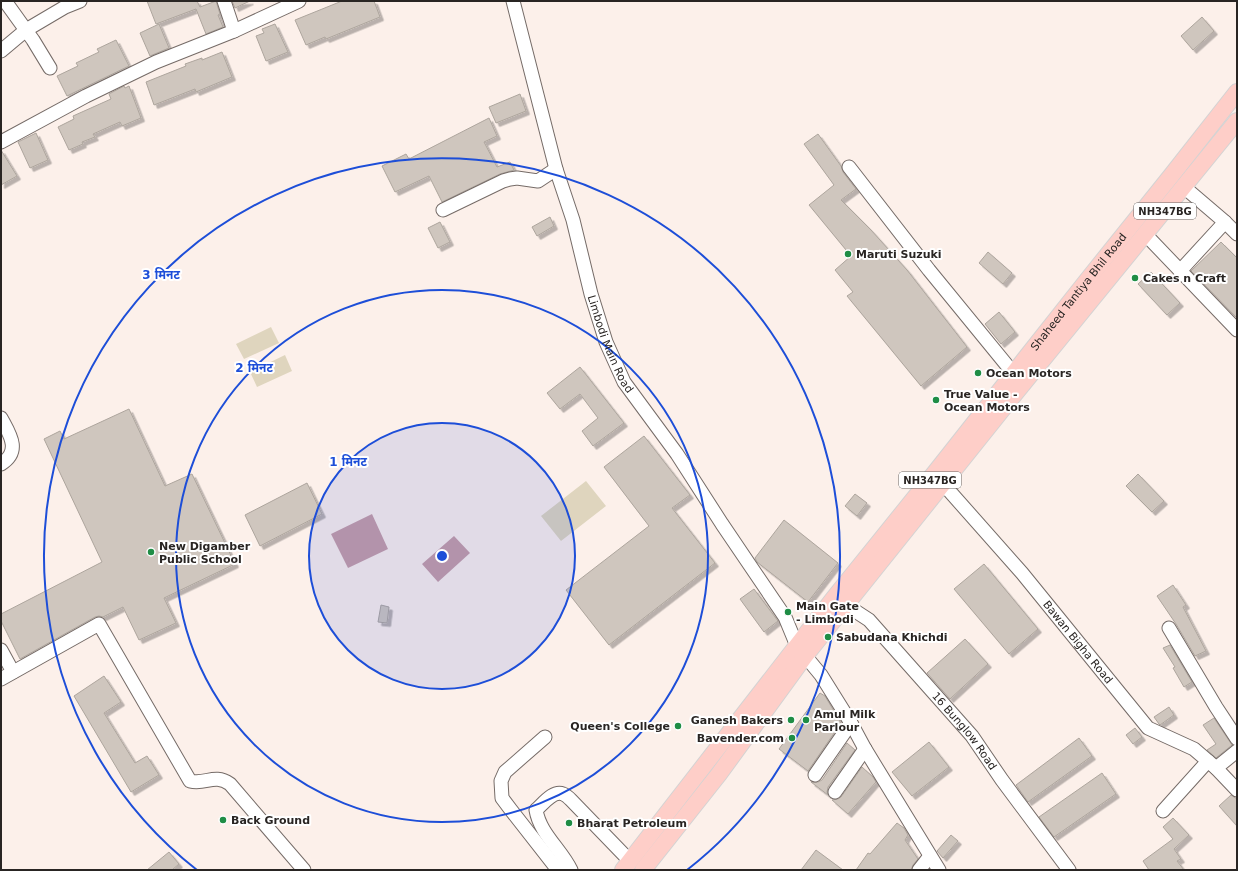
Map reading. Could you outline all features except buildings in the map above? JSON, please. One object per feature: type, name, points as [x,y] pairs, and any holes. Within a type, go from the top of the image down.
[{"type":"main road","name":"Shaheed Tantiya Bhil Road","points":[[801,651],[846,605],[1014,374],[1088,278],[1237,92]]},
{"type":"main road","name":"Shaheed Tantiya Bhil Road","points":[[632,867],[801,651],[839,592],[939,479],[1145,234],[1237,121]]},
{"type":"street","points":[[5,1],[26,30],[50,68]]},
{"type":"street","points":[[1,51],[26,30],[65,7],[80,1]]},
{"type":"street","points":[[224,1],[234,30]]},
{"type":"street","points":[[1,142],[86,96],[156,62],[299,1]]},
{"type":"street","name":"Limbodi Main Road","points":[[513,1],[556,169],[573,220],[591,294],[606,342],[624,382],[677,454],[785,617],[801,651],[821,675],[939,870]]},
{"type":"street","points":[[849,167],[929,270],[1014,374]]},
{"type":"street","points":[[443,210],[503,180],[517,178],[538,181],[556,169]]},
{"type":"street","points":[[1184,187],[1237,234]]},
{"type":"street","points":[[1180,271],[1225,222]]},
{"type":"street","points":[[1145,234],[1237,330]]},
{"type":"street","points":[[1,418],[12,438],[12,451],[1,464]]},
{"type":"street","name":"Bawan Bigha Road","points":[[939,479],[1022,573],[1148,728],[1194,749],[1212,764],[1237,790]]},
{"type":"street","name":"16 Bunglow Road","points":[[846,605],[869,620],[972,736],[1066,869]]},
{"type":"street","points":[[1,680],[99,624],[190,781],[197,782],[223,779],[230,784],[304,870]]},
{"type":"street","points":[[1170,628],[1216,707],[1237,739]]},
{"type":"street","points":[[1,650],[13,672]]},
{"type":"street","points":[[815,775],[851,723]]},
{"type":"street","points":[[545,737],[505,772],[501,781],[502,798],[558,870]]},
{"type":"street","points":[[835,792],[865,749]]},
{"type":"street","points":[[1163,810],[1212,764],[1237,751]]},
{"type":"street","points":[[570,870],[538,819],[536,810],[550,797],[557,794],[563,794],[571,800],[632,867]]},
{"type":"street","points":[[919,870],[930,856]]},
{"type":"shaded area","points":[[271,327],[279,343],[244,359],[236,344]]},
{"type":"shaded area","points":[[285,355],[292,371],[257,387],[250,372]]},
{"type":"shaded area","points":[[586,481],[606,506],[561,541],[541,516]]},
{"type":"shaded area","points":[[372,514],[388,549],[348,568],[331,534]]},
{"type":"shaded area","points":[[454,536],[470,553],[438,582],[422,564]]},
{"type":"place","name":"Maruti Suzuki","points":[[848,254]]},
{"type":"place","name":"Cakes n Craft","points":[[1135,278]]},
{"type":"place","name":"Ocean Motors","points":[[978,373]]},
{"type":"place","name":"True Value - Ocean Motors","points":[[936,400]]},
{"type":"place","name":"New Digamber Public School","points":[[151,552]]},
{"type":"place","name":"Main Gate - Limbodi","points":[[788,612]]},
{"type":"place","name":"Sabudana Khichdi","points":[[828,637]]},
{"type":"place","name":"Ganesh Bakers","points":[[791,720]]},
{"type":"place","name":"Amul Milk Parlour","points":[[806,720]]},
{"type":"place","name":"Queen's College","points":[[678,726]]},
{"type":"place","name":"Bavender.com","points":[[792,738]]},
{"type":"place","name":"Back Ground","points":[[223,820]]},
{"type":"place","name":"Bharat Petroleum","points":[[569,823]]}]
